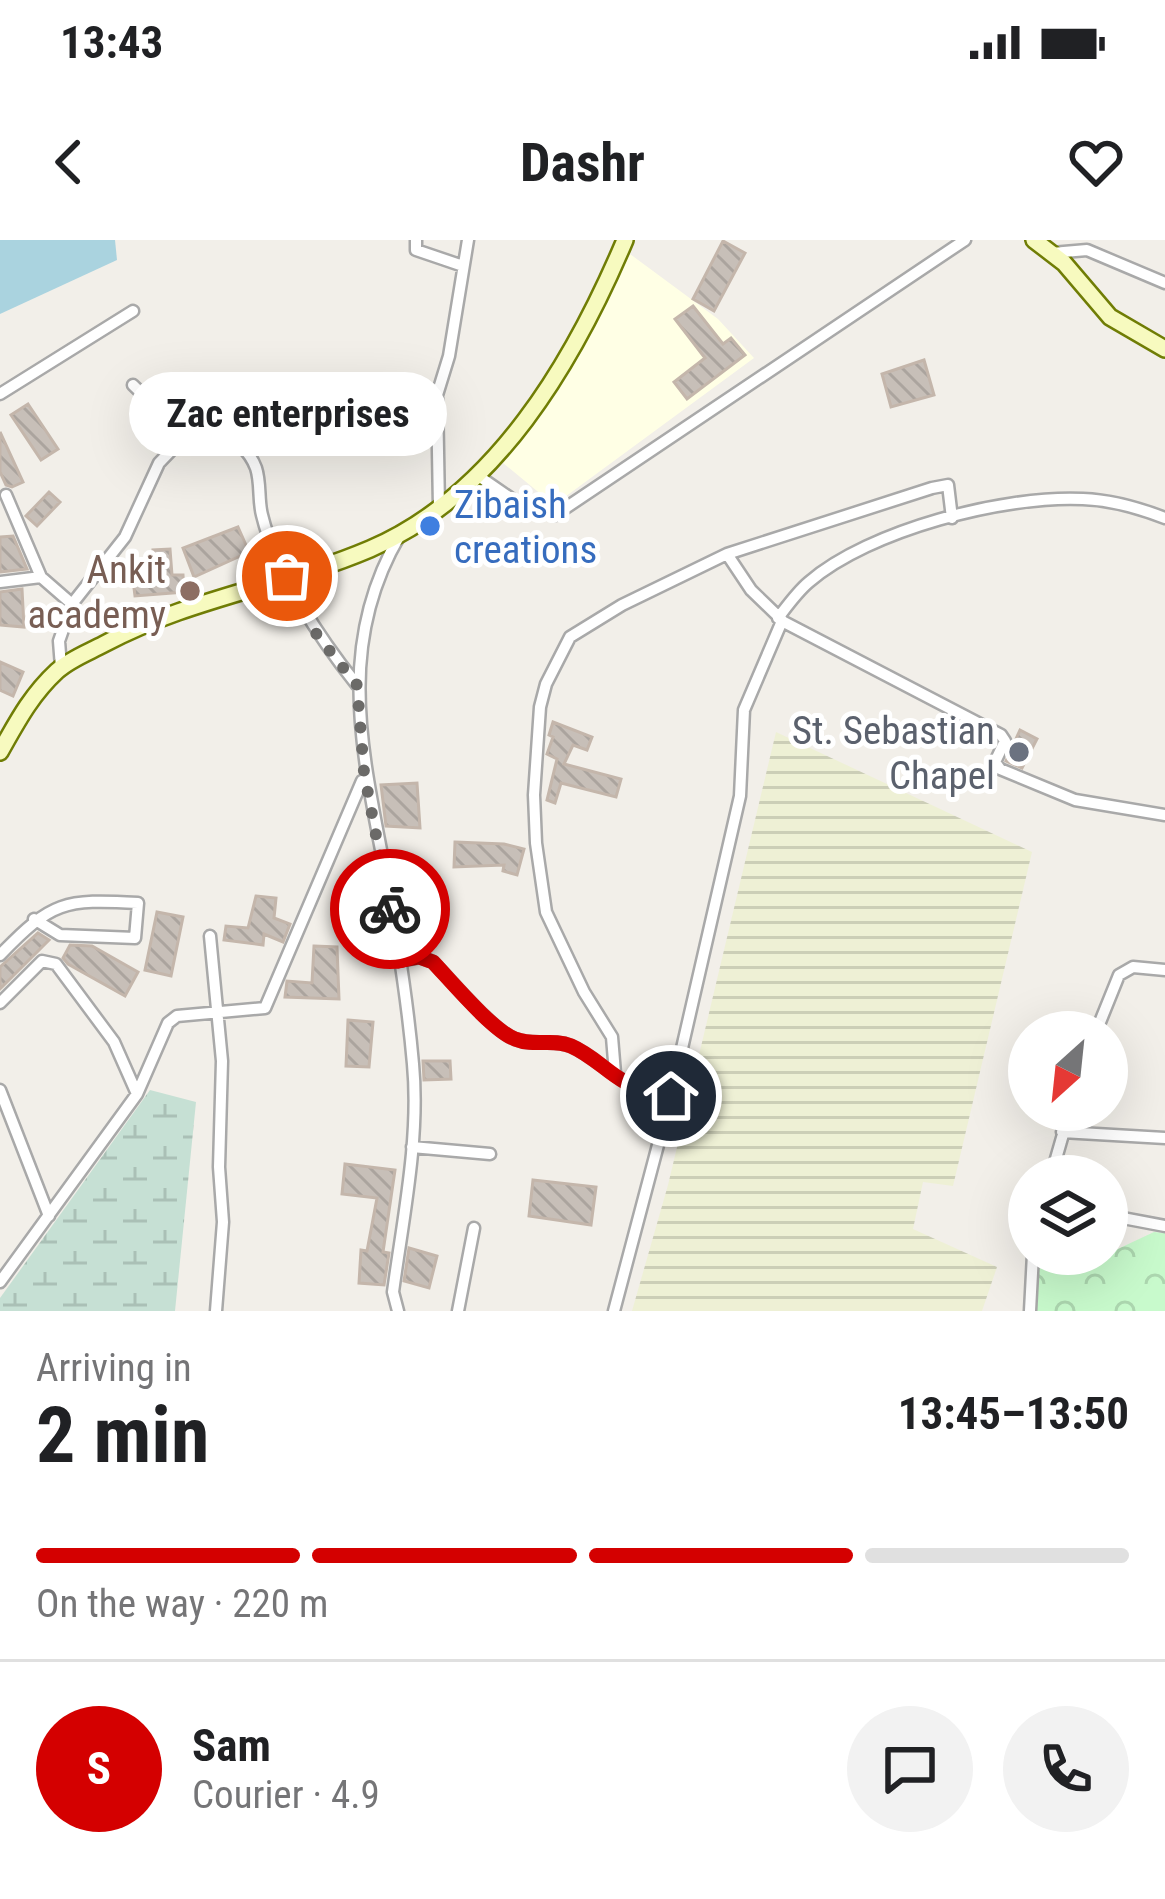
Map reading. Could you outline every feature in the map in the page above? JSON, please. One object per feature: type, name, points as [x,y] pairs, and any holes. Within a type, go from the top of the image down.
[{"type":"main road","points":[[0,752],[30,699],[61,667],[124,633],[370,549],[439,508],[477,475],[529,416],[625,240]]},
{"type":"main road","points":[[1034,240],[1052,253],[1110,317],[1165,349]]},
{"type":"street","points":[[439,508],[437,395],[449,356],[468,240]]},
{"type":"street","points":[[477,475],[522,506],[555,515],[964,240]]},
{"type":"street","points":[[416,245],[464,266]]},
{"type":"street","points":[[1052,253],[1087,250],[1165,283]]},
{"type":"street","points":[[0,394],[134,310]]},
{"type":"street","points":[[133,385],[185,436]]},
{"type":"street","points":[[61,667],[58,641],[72,604],[125,537],[159,463],[185,436],[218,429],[240,442],[256,468],[262,517],[287,576],[317,635],[357,685]]},
{"type":"street","points":[[615,1072],[612,1037],[584,992],[546,912],[534,795],[540,707],[570,637],[622,604],[727,554],[948,485],[952,518]]},
{"type":"street","points":[[6,495],[41,577],[72,604]]},
{"type":"street","points":[[614,1311],[671,1096],[740,796],[744,710],[780,619],[806,584],[830,566],[893,534],[952,518],[1042,500],[1083,499],[1165,518]]},
{"type":"street","points":[[398,1311],[393,1292],[412,1147],[414,1067],[364,772],[357,685],[368,608],[385,561],[402,532]]},
{"type":"street","points":[[727,554],[751,590],[780,619],[1003,737],[997,767],[1075,800],[1165,815]]},
{"type":"street","points":[[0,582],[41,577]]},
{"type":"street","points":[[0,1282],[137,1094],[168,1023],[178,1016],[265,1008],[273,997],[360,792],[364,772]]},
{"type":"street","points":[[0,955],[34,919],[56,907],[94,900],[138,903],[135,938],[60,935],[34,919]]},
{"type":"street","points":[[210,936],[219,1013],[223,1222],[216,1311]]},
{"type":"street","points":[[398,961],[419,957],[433,962],[514,1039],[540,1046],[554,1041],[566,1044],[615,1072],[621,1081],[671,1096]]},
{"type":"street","points":[[0,1003],[42,961],[56,964],[114,1042],[137,1094]]},
{"type":"street","points":[[1104,1011],[1119,975],[1133,968],[1165,970]]},
{"type":"street","points":[[0,1090],[49,1216]]},
{"type":"street","points":[[1056,1155],[1062,1132],[1165,1138]]},
{"type":"street","points":[[412,1147],[490,1154]]},
{"type":"street","points":[[1128,1219],[1165,1226]]},
{"type":"street","points":[[458,1311],[474,1228]]},
{"type":"street","points":[[1030,1311],[1032,1275]]},
{"type":"shaded area","points":[[630,254],[718,319],[754,358],[554,505],[503,463],[557,393]]},
{"type":"shaded area","points":[[776,732],[1032,852],[953,1186],[923,1182],[913,1229],[997,1267],[982,1311],[632,1311],[668,1185]]},
{"type":"green space","points":[[150,1090],[196,1102],[175,1311],[0,1311],[0,1298]]},
{"type":"green space","points":[[1154,1232],[1165,1233],[1165,1311],[1034,1311],[1037,1275],[1128,1275],[1128,1244]]},
{"type":"water","points":[[0,240],[115,240],[117,260],[0,314]]},
{"type":"building","points":[[723,241],[745,253],[714,311],[693,299]]},
{"type":"building","points":[[693,306],[723,344],[731,338],[745,355],[687,399],[674,382],[705,358],[675,319]]},
{"type":"building","points":[[924,360],[934,395],[891,407],[882,374]]},
{"type":"building","points":[[28,404],[58,449],[41,460],[11,415]]},
{"type":"building","points":[[0,432],[23,482],[12,487],[0,472]]},
{"type":"building","points":[[49,492],[60,502],[37,526],[26,516]]},
{"type":"building","points":[[238,527],[249,552],[194,577],[183,548]]},
{"type":"building","points":[[13,536],[27,569],[0,572],[0,537]]},
{"type":"building","points":[[170,549],[172,575],[183,575],[184,592],[135,596],[133,580],[155,576],[153,550]]},
{"type":"building","points":[[22,589],[24,627],[0,625],[0,592]]},
{"type":"building","points":[[0,662],[23,672],[13,696],[0,690]]},
{"type":"building","points":[[553,722],[592,737],[587,750],[573,745],[564,764],[621,779],[616,797],[561,783],[555,803],[547,800],[557,759],[547,754]]},
{"type":"building","name":"St. Sebastian Chapel","points":[[1020,730],[1037,739],[1022,768],[1006,761]]},
{"type":"building","points":[[417,783],[420,828],[386,826],[381,785]]},
{"type":"building","points":[[455,842],[524,849],[517,875],[503,871],[504,865],[454,867]]},
{"type":"building","points":[[256,896],[276,898],[274,918],[290,924],[283,942],[264,934],[263,945],[224,940],[226,926],[248,928]]},
{"type":"building","points":[[157,912],[183,917],[171,976],[145,970]]},
{"type":"building","points":[[38,933],[49,940],[0,989],[0,967]]},
{"type":"building","points":[[70,945],[92,946],[138,972],[125,996],[68,964],[63,958]]},
{"type":"building","points":[[314,946],[337,947],[339,999],[285,997],[287,981],[312,983]]},
{"type":"building","points":[[348,1020],[373,1022],[369,1067],[346,1066]]},
{"type":"building","points":[[423,1061],[450,1061],[451,1079],[424,1080]]},
{"type":"building","points":[[345,1164],[395,1170],[383,1252],[389,1253],[384,1285],[359,1283],[361,1250],[367,1251],[377,1198],[342,1194]]},
{"type":"building","points":[[533,1180],[596,1187],[591,1225],[529,1216]]},
{"type":"building","points":[[409,1248],[437,1256],[429,1288],[404,1281]]},
{"type":"way so far","points":[[287,576],[317,635],[357,685],[364,772],[390,909]]},
{"type":"place","name":"Zibaish creations","points":[[430,526]]},
{"type":"place","name":"Zac enterprises","points":[[287,576]]},
{"type":"place","name":"Ankit academy","points":[[190,591]]},
{"type":"place","name":"St. Sebastian Chapel","points":[[1019,752]]},
{"type":"route","points":[[390,909],[398,961],[419,957],[433,962],[500,1030],[540,1046],[554,1041],[566,1044],[615,1072],[621,1081],[671,1096]]}]
